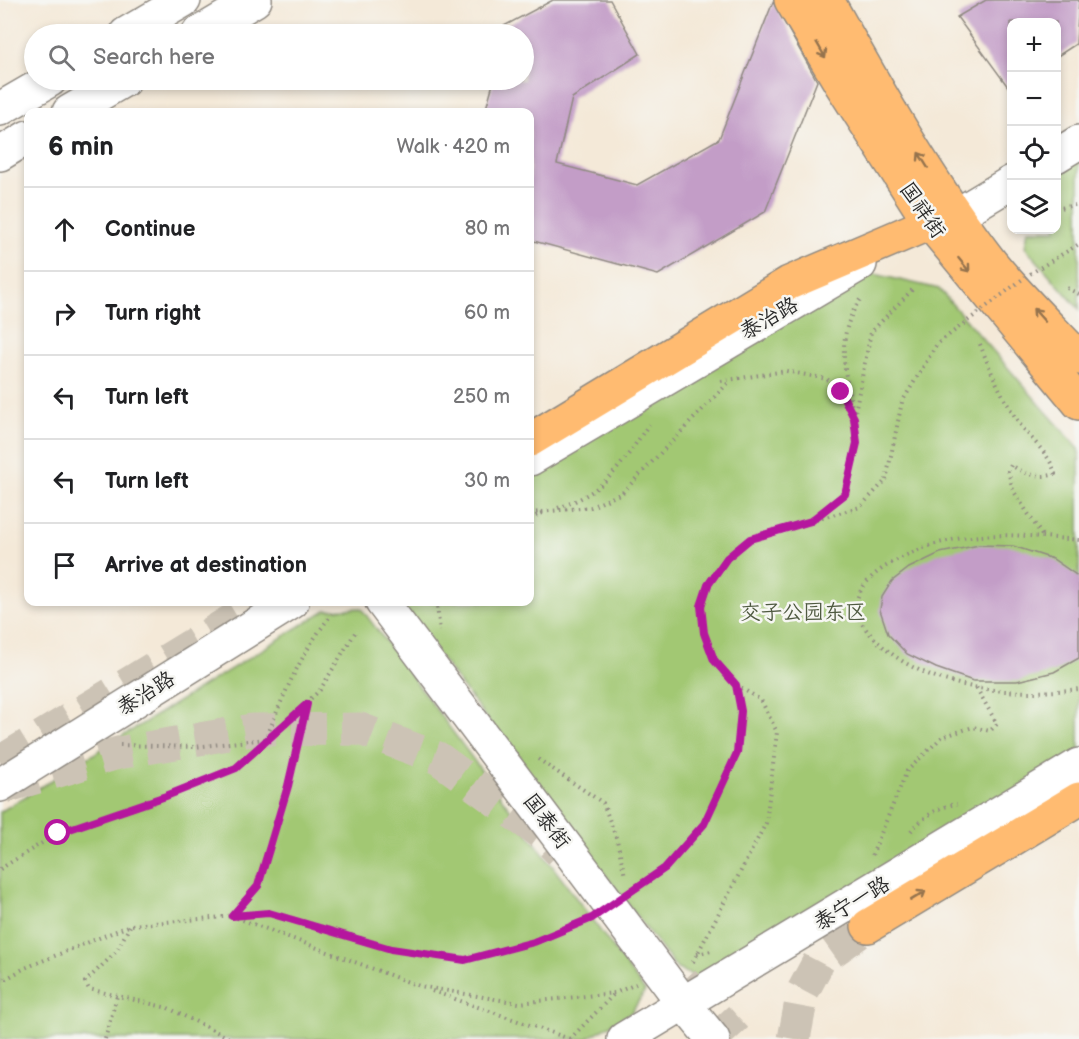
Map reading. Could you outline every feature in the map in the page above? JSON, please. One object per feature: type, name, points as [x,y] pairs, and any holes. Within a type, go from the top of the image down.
[{"type":"main road","name":"国祥街","points":[[791,0],[841,84],[1079,403]]},
{"type":"main road","name":"国祥街","points":[[827,0],[869,74],[943,219],[993,265],[1079,358]]},
{"type":"main road","points":[[534,438],[789,283],[943,219]]},
{"type":"main road","points":[[868,926],[1079,799]]},
{"type":"street","points":[[143,24],[184,0]]},
{"type":"street","points":[[215,24],[255,0]]},
{"type":"street","points":[[0,109],[33,90]]},
{"type":"street","points":[[80,108],[118,94]]},
{"type":"street","points":[[0,154],[24,139]]},
{"type":"street","points":[[1061,153],[1079,142]]},
{"type":"street","name":"泰治路","points":[[534,457],[1007,184]]},
{"type":"street","name":"泰治路","points":[[0,785],[286,606]]},
{"type":"street","name":"国泰街","points":[[385,606],[684,1004],[713,1039]]},
{"type":"street","name":"泰宁一路","points":[[624,1039],[1079,765]]},
{"type":"path","points":[[1061,208],[1079,204]]},
{"type":"path","points":[[691,965],[766,823],[777,732],[761,700],[736,685],[714,660],[704,633],[701,606],[708,585],[727,558],[750,539],[860,507],[886,480],[902,402],[938,345],[1028,275],[1079,244]]},
{"type":"path","points":[[811,521],[845,494],[857,443],[842,358],[849,316],[867,288]]},
{"type":"path","points":[[1067,288],[1079,294]]},
{"type":"path","points":[[854,418],[871,332],[913,289]]},
{"type":"path","points":[[980,344],[993,378],[1021,424],[1053,465],[1055,474],[1045,477],[1023,473],[1011,465],[1008,471],[1013,490],[1043,537]]},
{"type":"path","points":[[709,381],[786,371],[827,380],[841,392],[854,418]]},
{"type":"path","points":[[534,512],[591,507],[622,493],[730,380]]},
{"type":"path","points":[[534,516],[581,500],[615,474],[651,421]]},
{"type":"path","points":[[1079,540],[1017,535],[950,538],[908,553],[879,570],[862,587],[856,607],[864,628],[884,648],[906,664],[941,679],[976,687],[1042,693],[1079,689]]},
{"type":"path","points":[[266,739],[290,677],[309,642],[332,614]]},
{"type":"path","points":[[0,869],[58,833],[166,796],[236,768],[320,690],[356,631]]},
{"type":"path","points":[[0,982],[25,968],[131,925],[269,913],[354,936],[391,949],[465,960],[534,942],[592,918],[665,868],[704,824],[737,753],[741,711],[736,685]]},
{"type":"path","points":[[871,856],[907,771],[942,737],[973,727],[990,731],[997,724],[976,687]]},
{"type":"path","points":[[232,916],[258,886],[288,786],[307,704]]},
{"type":"path","points":[[109,745],[194,747],[266,739]]},
{"type":"path","points":[[530,753],[603,803],[617,840],[629,897]]},
{"type":"path","points":[[232,916],[570,1039],[615,993]]},
{"type":"path","points":[[131,925],[116,952],[85,982],[89,989],[168,1008],[231,1039]]},
{"type":"path","points":[[420,986],[519,1003],[615,993],[642,982]]},
{"type":"path","points":[[105,1039],[117,996]]},
{"type":"green space","points":[[1079,159],[1079,309],[1025,247],[1027,234],[1061,234],[1061,170]]},
{"type":"green space","name":"交子公园东区","points":[[857,270],[939,289],[1079,449],[1079,753],[710,983],[677,969],[401,606],[534,606],[534,465]]},
{"type":"green space","points":[[361,608],[645,991],[631,1013],[586,1039],[0,1039],[0,812],[326,610]]},
{"type":"building","points":[[553,0],[610,0],[640,54],[572,98],[557,164],[637,185],[719,139],[773,2],[817,81],[765,212],[658,275],[534,241],[534,108],[486,108],[491,90],[534,90],[534,24],[508,24]]},
{"type":"building","points":[[986,0],[1079,0],[1076,44],[1061,54],[1061,18],[1007,18],[1007,86],[957,17]]},
{"type":"building","points":[[979,545],[1013,546],[1053,559],[1079,577],[1079,658],[1054,672],[1017,681],[973,681],[936,668],[907,654],[888,634],[880,610],[882,597],[892,581],[909,568],[940,553]]},
{"type":"tunnel","points":[[0,762],[244,613]]},
{"type":"tunnel","points":[[5,787],[118,753],[252,730],[360,729],[438,758],[543,835],[560,852]]},
{"type":"tunnel","points":[[794,1039],[803,991],[819,961],[868,926]]},
{"type":"tunnel","points":[[683,981],[736,1039]]},
{"type":"route","points":[[58,833],[166,796],[236,768],[307,704],[288,786],[258,886],[232,916],[269,913],[354,936],[391,949],[465,960],[534,942],[592,918],[665,868],[704,824],[737,753],[741,711],[736,685],[714,660],[704,633],[701,606],[708,585],[727,558],[750,539],[811,521],[845,494],[857,443],[854,418],[841,392]]}]
